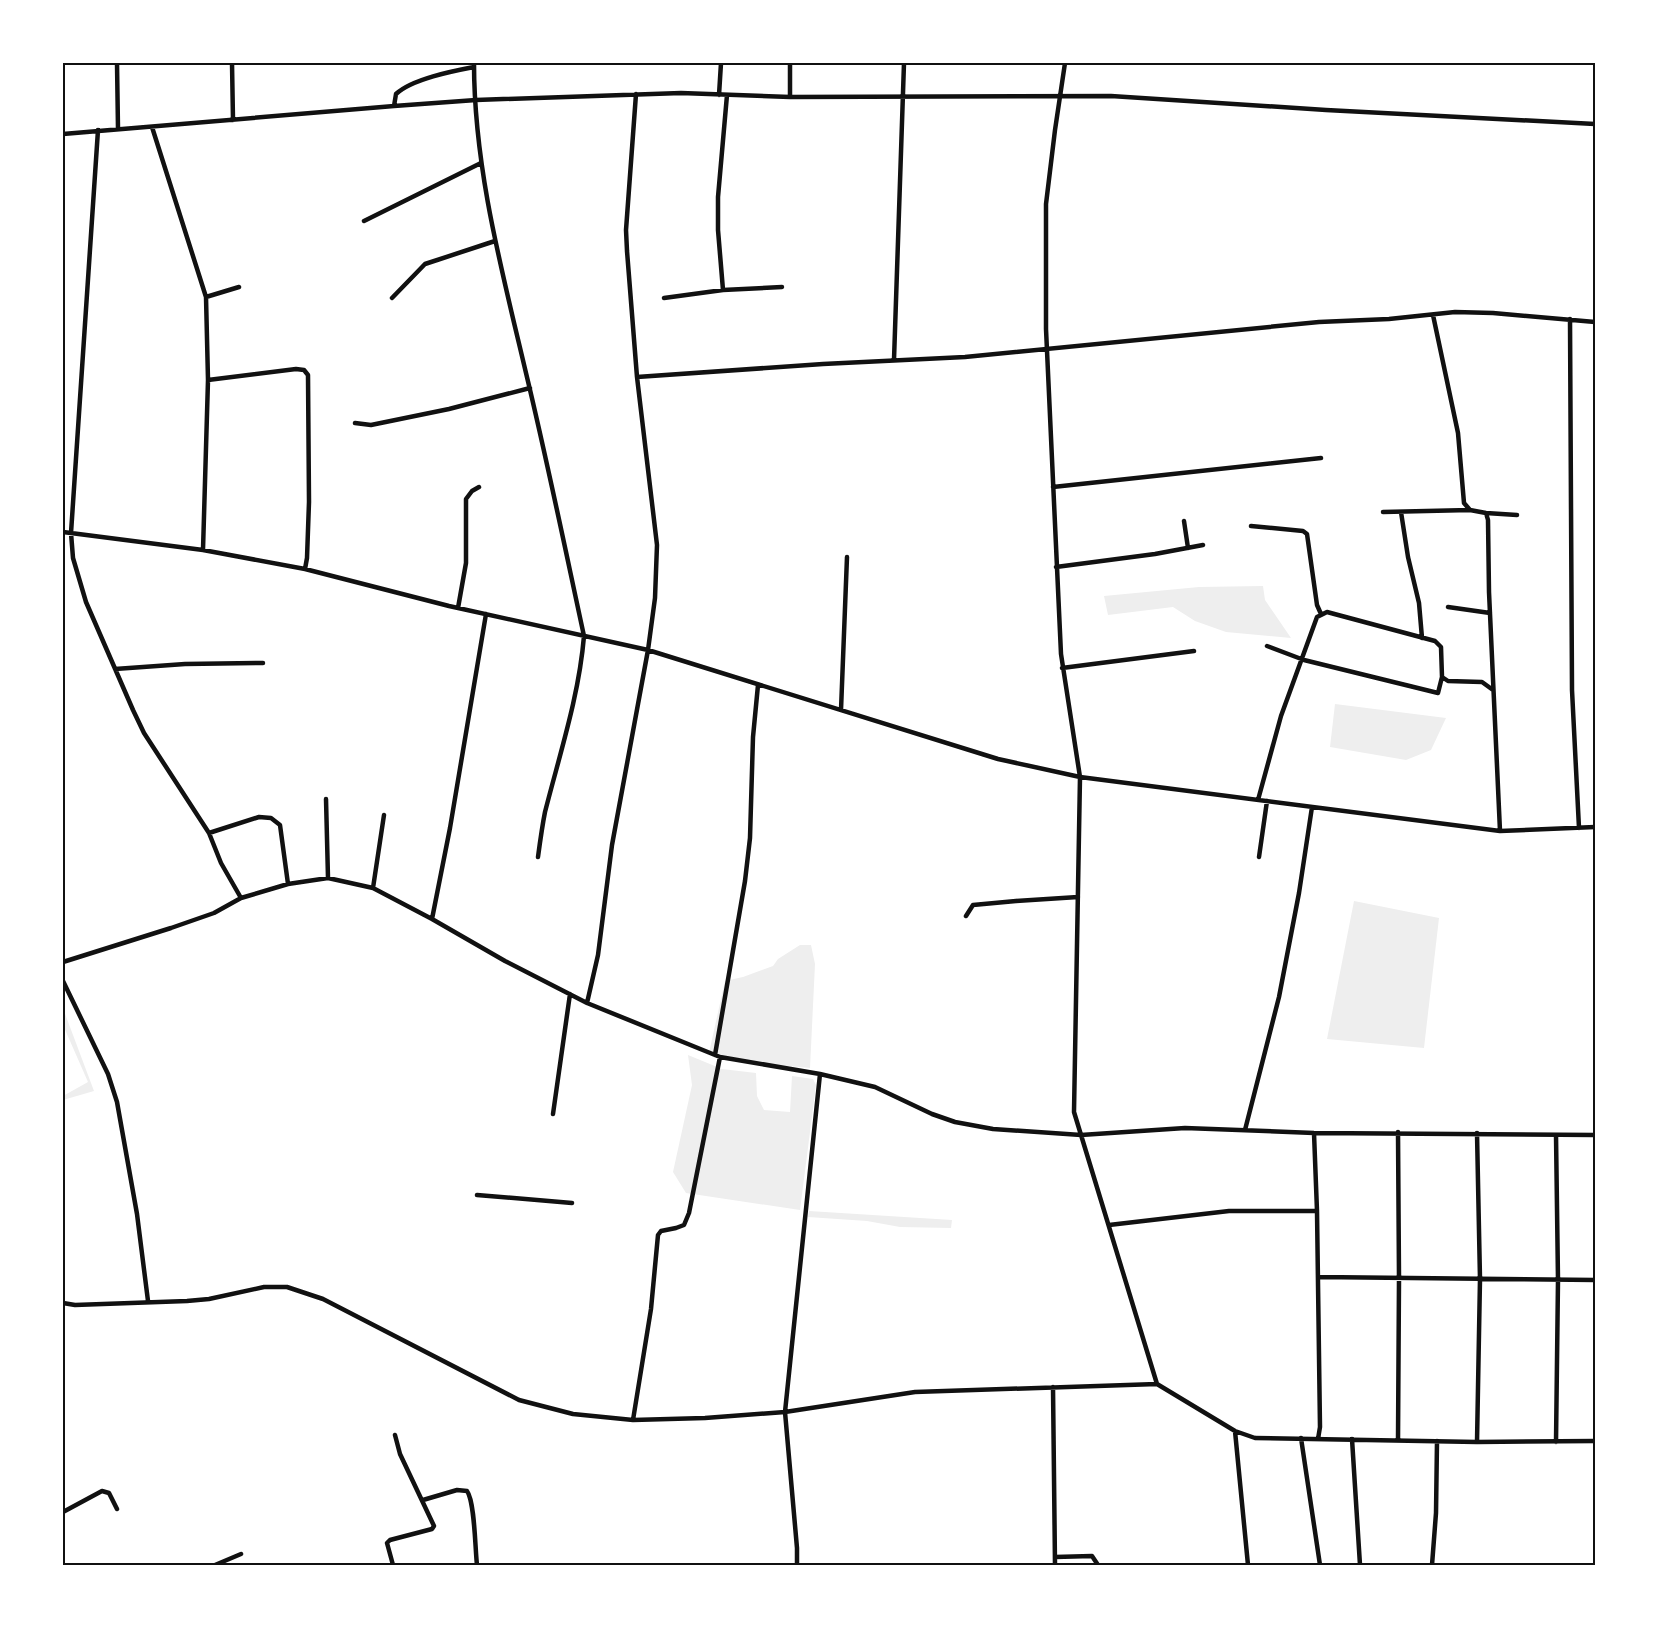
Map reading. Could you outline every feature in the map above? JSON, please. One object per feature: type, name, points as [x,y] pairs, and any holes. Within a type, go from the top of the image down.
[{"type":"street","points":[[117,63],[118,129]]},
{"type":"street","points":[[232,63],[233,120]]},
{"type":"street","points":[[719,95],[721,63]]},
{"type":"street","points":[[790,63],[790,97]]},
{"type":"street","points":[[894,360],[904,63]]},
{"type":"street","points":[[1065,63],[1054,130],[1047,204],[1046,350],[1062,668],[1080,777],[1074,1112],[1156,1384]]},
{"type":"street","points":[[394,106],[396,94],[409,86],[474,65],[481,163],[495,241],[530,388],[584,636],[581,666],[545,814],[538,857]]},
{"type":"street","points":[[63,134],[476,100],[681,93],[790,97],[1112,96],[1595,124]]},
{"type":"street","points":[[586,1003],[598,955],[612,844],[648,650],[655,598],[657,545],[637,377],[626,231],[636,94]]},
{"type":"street","points":[[723,290],[718,230],[718,196],[727,95]]},
{"type":"street","points":[[152,127],[206,297],[208,380],[203,550]]},
{"type":"street","points":[[98,130],[71,533],[73,558],[86,602],[144,733],[209,833],[221,863],[241,898]]},
{"type":"street","points":[[364,221],[481,163]]},
{"type":"street","points":[[392,298],[425,264],[495,241]]},
{"type":"street","points":[[206,297],[239,287]]},
{"type":"street","points":[[664,298],[723,290],[782,287]]},
{"type":"street","points":[[637,377],[965,357],[1318,322],[1455,312],[1595,322]]},
{"type":"street","points":[[1433,315],[1458,433],[1464,503],[1470,510]]},
{"type":"street","points":[[1570,319],[1572,690],[1579,828]]},
{"type":"street","points":[[208,380],[296,369],[303,370],[308,375],[308,558],[305,569]]},
{"type":"street","points":[[355,423],[371,425],[449,409],[530,388]]},
{"type":"street","points":[[1053,487],[1321,458]]},
{"type":"street","points":[[458,608],[466,562],[466,499],[472,491],[479,487]]},
{"type":"street","points":[[1383,512],[1470,510],[1517,515]]},
{"type":"street","points":[[1401,512],[1408,557],[1419,603],[1422,638]]},
{"type":"street","points":[[1486,513],[1500,831]]},
{"type":"street","points":[[1184,521],[1188,548]]},
{"type":"street","points":[[1251,526],[1304,531],[1307,534],[1317,605],[1321,614]]},
{"type":"street","points":[[63,532],[203,550],[305,569],[458,608],[648,650],[998,759],[1080,777],[1500,831],[1595,827]]},
{"type":"street","points":[[1056,567],[1203,545]]},
{"type":"street","points":[[841,710],[847,557]]},
{"type":"street","points":[[1448,607],[1490,613]]},
{"type":"street","points":[[1258,800],[1281,716],[1301,659],[1317,617],[1321,614],[1327,612],[1435,641],[1441,647],[1442,677],[1438,693],[1301,659],[1267,646]]},
{"type":"street","points":[[432,919],[450,828],[486,614]]},
{"type":"street","points":[[1062,668],[1194,651]]},
{"type":"street","points":[[115,669],[185,664],[263,663]]},
{"type":"street","points":[[1442,677],[1448,681],[1482,682],[1493,690]]},
{"type":"street","points":[[633,1420],[651,1309],[658,1235],[661,1231],[684,1225],[689,1213],[717,1056],[750,838],[753,737],[758,685]]},
{"type":"street","points":[[326,799],[328,878]]},
{"type":"street","points":[[1259,857],[1267,801]]},
{"type":"street","points":[[1245,1130],[1279,998],[1299,893],[1312,807]]},
{"type":"street","points":[[373,888],[384,815]]},
{"type":"street","points":[[209,833],[259,817],[271,818],[280,825],[288,884]]},
{"type":"street","points":[[63,962],[193,921],[214,913],[241,898],[288,884],[328,878],[373,888],[586,1003],[717,1056],[820,1074],[875,1087],[932,1114],[955,1122],[993,1129],[1081,1135],[1185,1128],[1314,1133],[1595,1135]]},
{"type":"street","points":[[966,916],[973,905],[1078,897]]},
{"type":"street","points":[[63,981],[108,1074],[117,1102],[137,1214],[148,1301]]},
{"type":"street","points":[[553,1114],[570,994]]},
{"type":"street","points":[[797,1565],[785,1412],[820,1074]]},
{"type":"street","points":[[1398,1132],[1398,1440]]},
{"type":"street","points":[[1314,1133],[1320,1427],[1318,1439]]},
{"type":"street","points":[[1477,1133],[1480,1279],[1477,1442]]},
{"type":"street","points":[[1556,1135],[1557,1442]]},
{"type":"street","points":[[477,1195],[572,1203]]},
{"type":"street","points":[[1108,1225],[1229,1211],[1317,1211]]},
{"type":"street","points":[[1318,1277],[1595,1280]]},
{"type":"street","points":[[63,1303],[75,1305],[187,1301],[277,1286],[297,1289],[323,1299],[519,1400],[573,1414],[633,1420],[785,1412],[915,1392],[1156,1384],[1234,1431],[1255,1438],[1477,1442],[1595,1441]]},
{"type":"street","points":[[1053,1387],[1055,1565]]},
{"type":"street","points":[[1234,1431],[1248,1565]]},
{"type":"street","points":[[393,1565],[387,1543],[390,1540],[432,1529],[434,1526],[400,1454],[395,1436]]},
{"type":"street","points":[[1301,1438],[1320,1565]]},
{"type":"street","points":[[1352,1439],[1360,1565]]},
{"type":"street","points":[[1432,1565],[1436,1513],[1437,1441]]},
{"type":"street","points":[[423,1500],[457,1490],[467,1491],[472,1510],[477,1565]]},
{"type":"street","points":[[63,1512],[102,1491],[109,1493],[117,1509]]},
{"type":"street","points":[[215,1565],[241,1554]]},
{"type":"street","points":[[1055,1557],[1092,1556],[1098,1565]]},
{"type":"shaded area","points":[[1263,586],[1265,600],[1291,638],[1226,632],[1195,621],[1173,607],[1108,615],[1104,596],[1199,587]]},
{"type":"shaded area","points":[[1335,704],[1446,718],[1431,750],[1406,760],[1330,747]]},
{"type":"shaded area","points":[[1354,901],[1439,918],[1424,1048],[1327,1039]]},
{"type":"shaded area","points":[[800,945],[811,945],[815,964],[810,1068],[724,1060],[709,1053],[725,981],[773,966],[778,959]]},
{"type":"shaded area","points":[[64,1011],[94,1091],[63,1100],[63,1096],[88,1082],[63,1025]]},
{"type":"shaded area","points":[[688,1055],[722,1069],[756,1073],[757,1096],[764,1110],[790,1112],[792,1076],[813,1079],[816,1085],[800,1210],[686,1193],[673,1172],[692,1085]]},
{"type":"shaded area","points":[[809,1211],[952,1220],[951,1228],[900,1227],[867,1221],[808,1217]]}]
